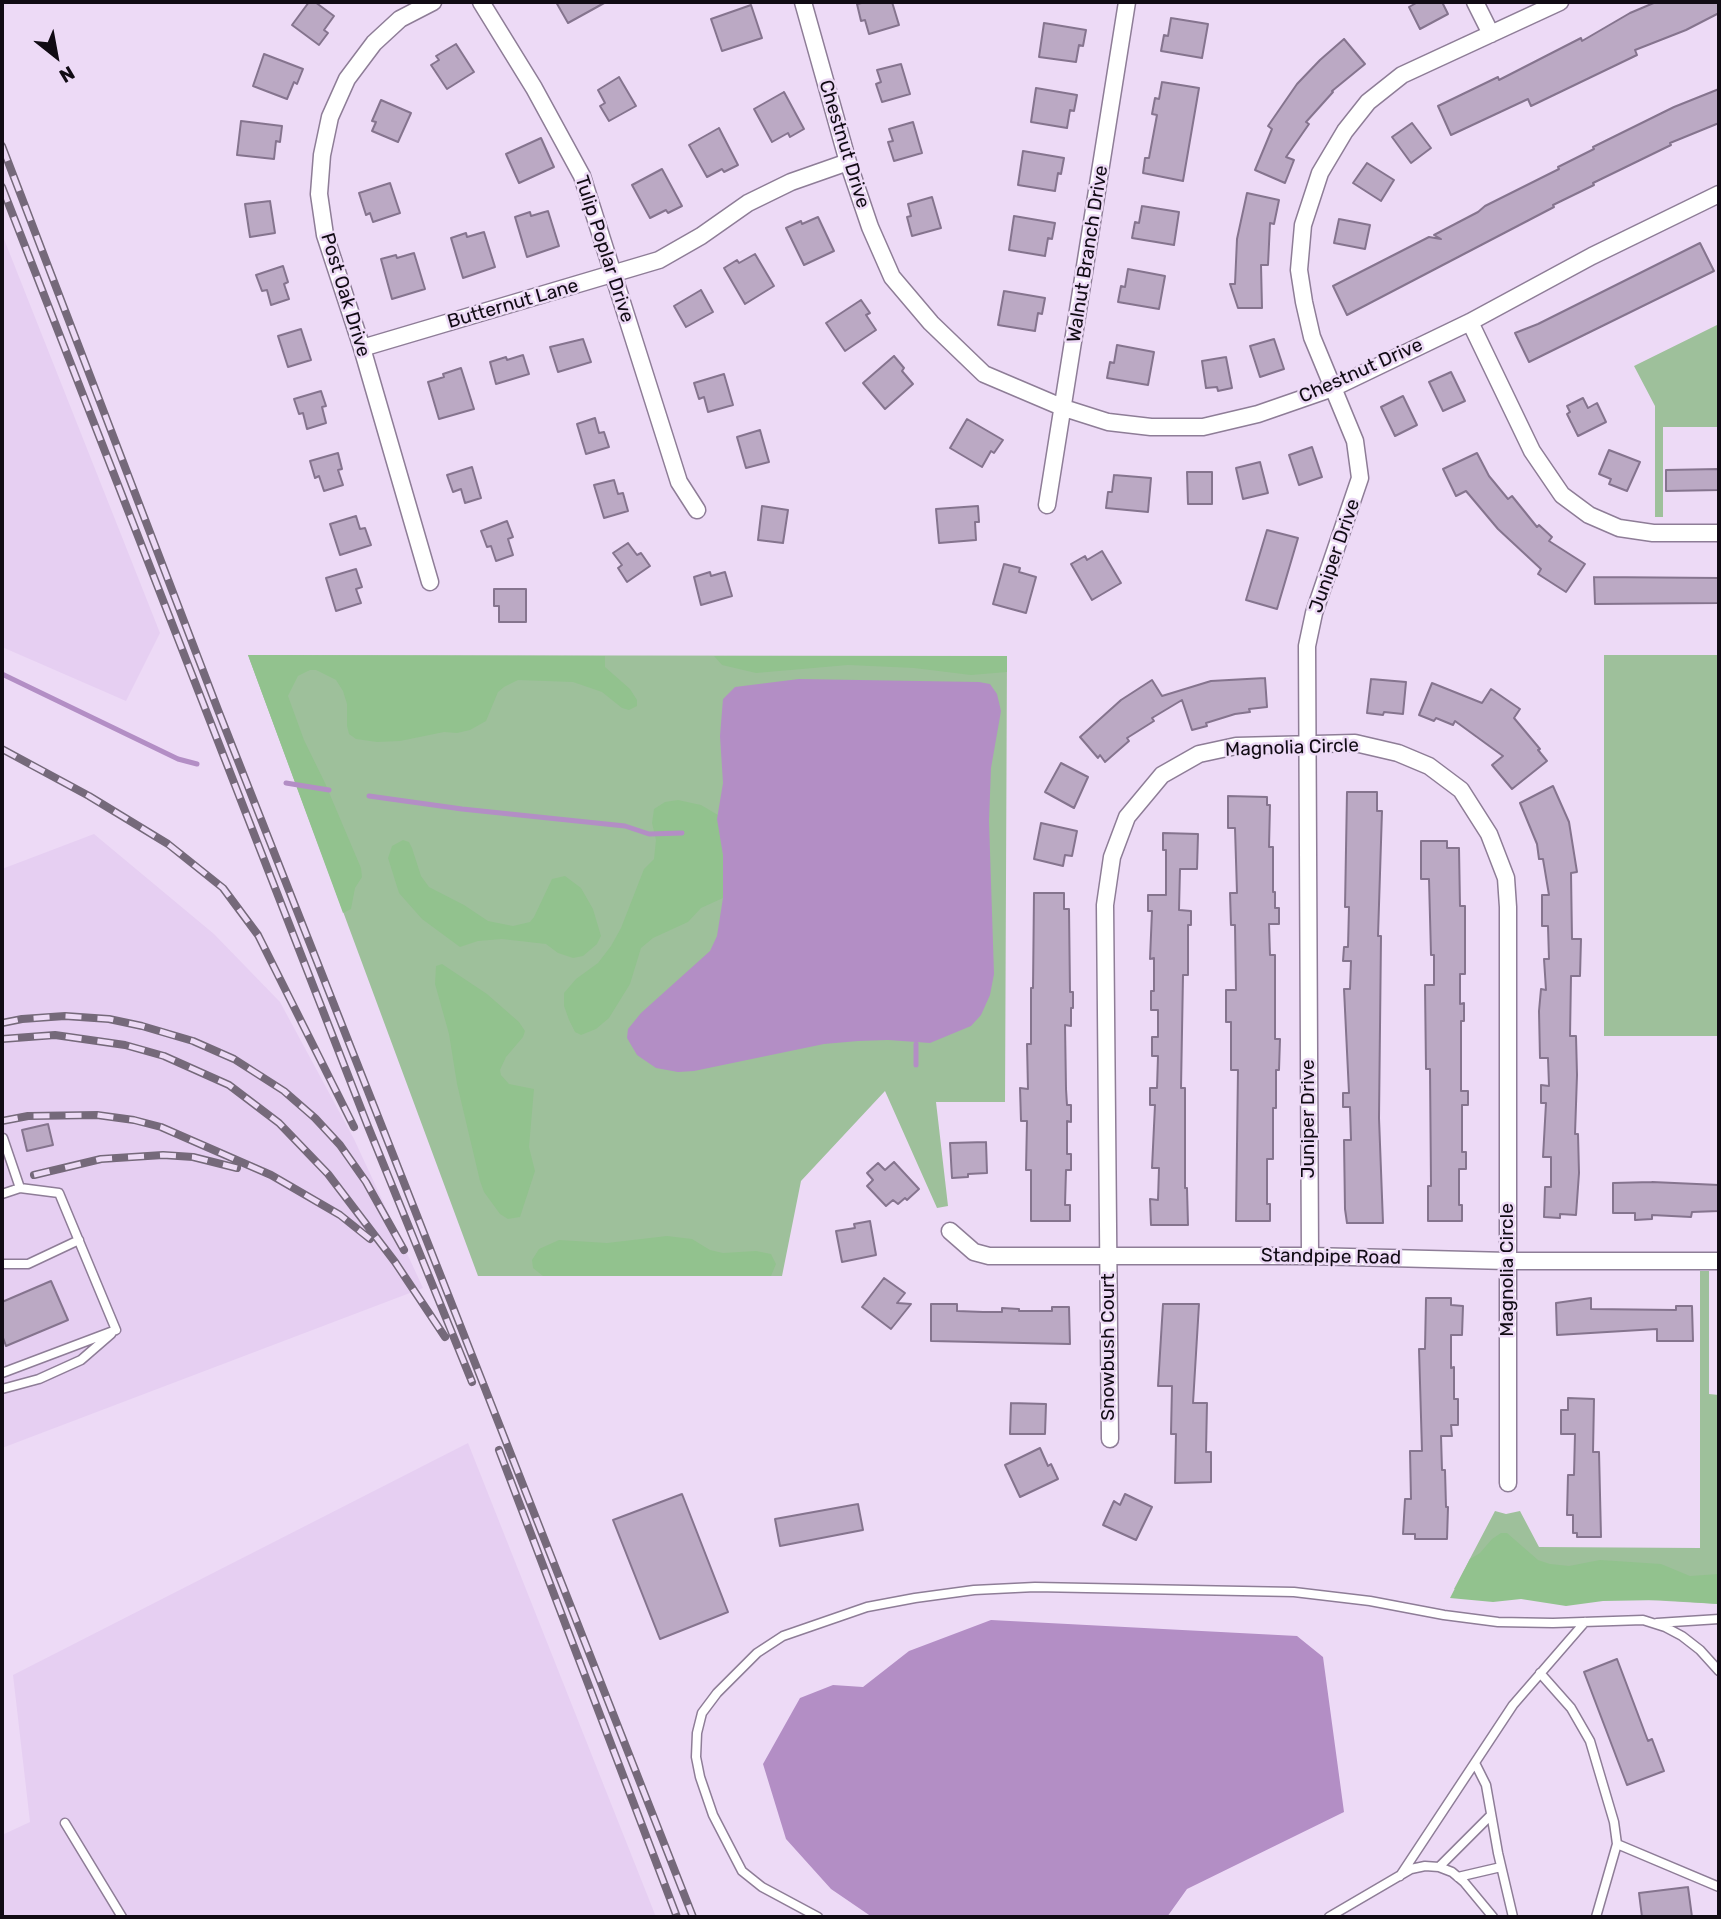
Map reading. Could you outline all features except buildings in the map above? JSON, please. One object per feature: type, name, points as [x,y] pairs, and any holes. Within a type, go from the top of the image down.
[{"type":"street","name":"Post Oak Drive","points":[[430,582],[362,348],[325,235],[319,194],[322,155],[330,117],[347,79],[374,43],[400,19],[433,2]]},
{"type":"street","name":"Tulip Poplar Drive","points":[[481,2],[534,88],[582,176],[679,482],[696,510]]},
{"type":"street","name":"Chestnut Drive","points":[[803,2],[848,162],[870,227],[892,277],[931,323],[984,374],[1064,408],[1108,422],[1151,427],[1203,427],[1258,414],[1333,388],[1470,322],[1592,256],[1719,194]]},
{"type":"street","name":"Walnut Branch Drive","points":[[1047,505],[1127,2]]},
{"type":"street","points":[[1475,2],[1491,33]]},
{"type":"street","name":"Juniper Drive","points":[[1310,1256],[1307,646],[1314,613],[1360,478],[1355,441],[1312,338],[1299,270],[1303,225],[1320,173],[1345,131],[1368,102],[1402,75],[1560,2]]},
{"type":"street","name":"Butternut Lane","points":[[362,348],[659,260],[701,236],[748,203],[791,182],[848,162]]},
{"type":"street","points":[[1470,322],[1532,451],[1562,495],[1589,514],[1619,528],[1653,533],[1719,533]]},
{"type":"street","name":"Magnolia Circle","points":[[1109,1256],[1105,905],[1112,856],[1127,817],[1162,775],[1199,754],[1236,746],[1356,743],[1398,753],[1429,766],[1461,790],[1489,834],[1506,878],[1508,1483]]},
{"type":"street","name":"Standpipe Road","points":[[950,1231],[974,1252],[989,1256],[1310,1256],[1508,1261],[1719,1261]]},
{"type":"street","name":"Snowbush Court","points":[[1109,1256],[1110,1439]]},
{"type":"lane","points":[[3,1138],[20,1188]]},
{"type":"lane","points":[[2,1194],[20,1188],[59,1193],[116,1330]]},
{"type":"lane","points":[[2,1264],[28,1264],[79,1240]]},
{"type":"lane","points":[[2,1373],[116,1330]]},
{"type":"lane","points":[[2,1389],[39,1380],[81,1360],[116,1330]]},
{"type":"lane","points":[[818,1917],[762,1887],[742,1871],[713,1815],[700,1777],[696,1757],[697,1733],[702,1713],[717,1693],[757,1653],[783,1636],[867,1607],[974,1590],[1035,1587],[1294,1592],[1370,1601],[1498,1622],[1553,1623],[1634,1619],[1654,1623],[1682,1636],[1700,1650],[1719,1671]]},
{"type":"lane","points":[[1654,1623],[1719,1619]]},
{"type":"lane","points":[[1400,1875],[1513,1705],[1585,1622]]},
{"type":"lane","points":[[1541,1673],[1571,1708],[1590,1741],[1615,1822],[1617,1844],[1596,1917]]},
{"type":"lane","points":[[1475,1763],[1486,1785],[1490,1816],[1514,1917]]},
{"type":"lane","points":[[1439,1867],[1490,1816]]},
{"type":"lane","points":[[65,1823],[122,1917]]},
{"type":"lane","points":[[1617,1844],[1719,1887]]},
{"type":"lane","points":[[1329,1917],[1411,1869],[1425,1866],[1439,1867],[1458,1877],[1493,1917]]},
{"type":"lane","points":[[1458,1877],[1501,1867]]},
{"type":"shaded area","points":[[2,234],[160,633],[126,701],[2,647]]},
{"type":"shaded area","points":[[799,679],[979,682],[990,684],[997,694],[1001,711],[991,768],[989,821],[994,974],[990,995],[981,1015],[971,1026],[930,1043],[888,1040],[824,1044],[694,1071],[678,1072],[656,1068],[637,1055],[627,1038],[628,1029],[641,1013],[710,951],[717,936],[723,898],[723,855],[717,819],[723,783],[720,736],[723,699],[735,687]]},
{"type":"shaded area","points":[[94,834],[214,934],[280,1002],[354,1139],[423,1288],[2,1448],[2,869]]},
{"type":"shaded area","points":[[468,1443],[656,1917],[2,1917],[2,1835],[30,1822],[13,1675]]},
{"type":"shaded area","points":[[991,1620],[1297,1636],[1323,1657],[1344,1812],[1187,1889],[1167,1917],[872,1917],[831,1889],[786,1839],[763,1764],[800,1698],[833,1685],[863,1687],[909,1651]]},
{"type":"green space","points":[[1719,324],[1719,427],[1663,427],[1663,517],[1655,517],[1655,406],[1634,366]]},
{"type":"green space","points":[[248,655],[1007,656],[1005,1102],[936,1102],[948,1206],[937,1208],[885,1091],[801,1181],[782,1276],[478,1276]]},
{"type":"green space","points":[[248,655],[605,656],[605,667],[630,689],[637,700],[637,706],[629,710],[622,708],[602,692],[573,682],[518,680],[498,692],[486,721],[470,730],[377,742],[356,739],[349,734],[347,704],[336,680],[316,670],[298,676],[288,696],[304,740],[361,868],[362,877],[355,888],[351,909],[343,913]]},
{"type":"green space","points":[[1604,655],[1719,655],[1719,1036],[1604,1036]]},
{"type":"green space","points":[[714,656],[1007,656],[1007,672],[971,675],[914,668],[848,665],[756,673],[722,665]]},
{"type":"green space","points":[[678,800],[701,805],[718,815],[723,855],[723,898],[701,908],[688,922],[653,938],[641,948],[630,984],[609,1018],[596,1029],[581,1035],[575,1032],[569,1020],[564,1006],[564,993],[576,979],[598,963],[611,946],[621,928],[644,869],[654,859],[654,809],[665,802]]},
{"type":"green space","points":[[403,840],[409,842],[421,876],[429,887],[488,921],[513,926],[530,922],[552,879],[565,876],[581,888],[593,909],[601,936],[597,944],[583,956],[573,958],[558,953],[546,944],[502,939],[478,941],[460,947],[422,919],[399,893],[388,858],[392,846]]},
{"type":"green space","points":[[442,964],[487,994],[519,1022],[525,1031],[500,1070],[509,1084],[534,1089],[529,1147],[535,1171],[520,1217],[508,1219],[500,1214],[484,1192],[480,1181],[457,1084],[449,1034],[435,984],[436,966]]},
{"type":"green space","points":[[667,1236],[692,1239],[710,1250],[723,1253],[756,1251],[771,1254],[776,1264],[771,1276],[543,1276],[533,1268],[532,1260],[539,1249],[559,1240],[607,1243]]},
{"type":"green space","points":[[1700,1271],[1709,1271],[1709,1394],[1719,1395],[1719,1604],[1454,1589],[1495,1511],[1506,1514],[1520,1511],[1539,1547],[1700,1548]]},
{"type":"green space","points":[[1501,1533],[1507,1533],[1538,1560],[1550,1564],[1569,1566],[1600,1560],[1661,1564],[1690,1576],[1719,1574],[1719,1604],[1661,1600],[1603,1601],[1566,1606],[1521,1599],[1493,1602],[1450,1598],[1470,1559]]},
{"type":"waterway","points":[[2,674],[178,759],[197,764]]},
{"type":"waterway","points":[[286,783],[329,790]]},
{"type":"waterway","points":[[369,796],[625,826],[649,834],[682,833]]},
{"type":"waterway","points":[[916,1044],[916,1065]]},
{"type":"railway","points":[[2,146],[218,710],[693,1917]]},
{"type":"railway","points":[[2,187],[367,1124],[472,1382]]},
{"type":"railway","points":[[2,749],[89,796],[168,844],[223,888],[258,935],[354,1127]]},
{"type":"railway","points":[[2,1023],[65,1016],[109,1019],[193,1041],[234,1059],[284,1091],[340,1145],[366,1182],[404,1250]]},
{"type":"railway","points":[[2,1039],[55,1035],[125,1045],[164,1056],[229,1085],[279,1123],[328,1174],[395,1262],[445,1337]]},
{"type":"railway","points":[[2,1121],[28,1116],[97,1115],[161,1127],[271,1175],[340,1215],[370,1239]]},
{"type":"railway","points":[[34,1175],[101,1159],[163,1155],[193,1157],[237,1168]]},
{"type":"railway","points":[[499,1450],[677,1917]]}]
